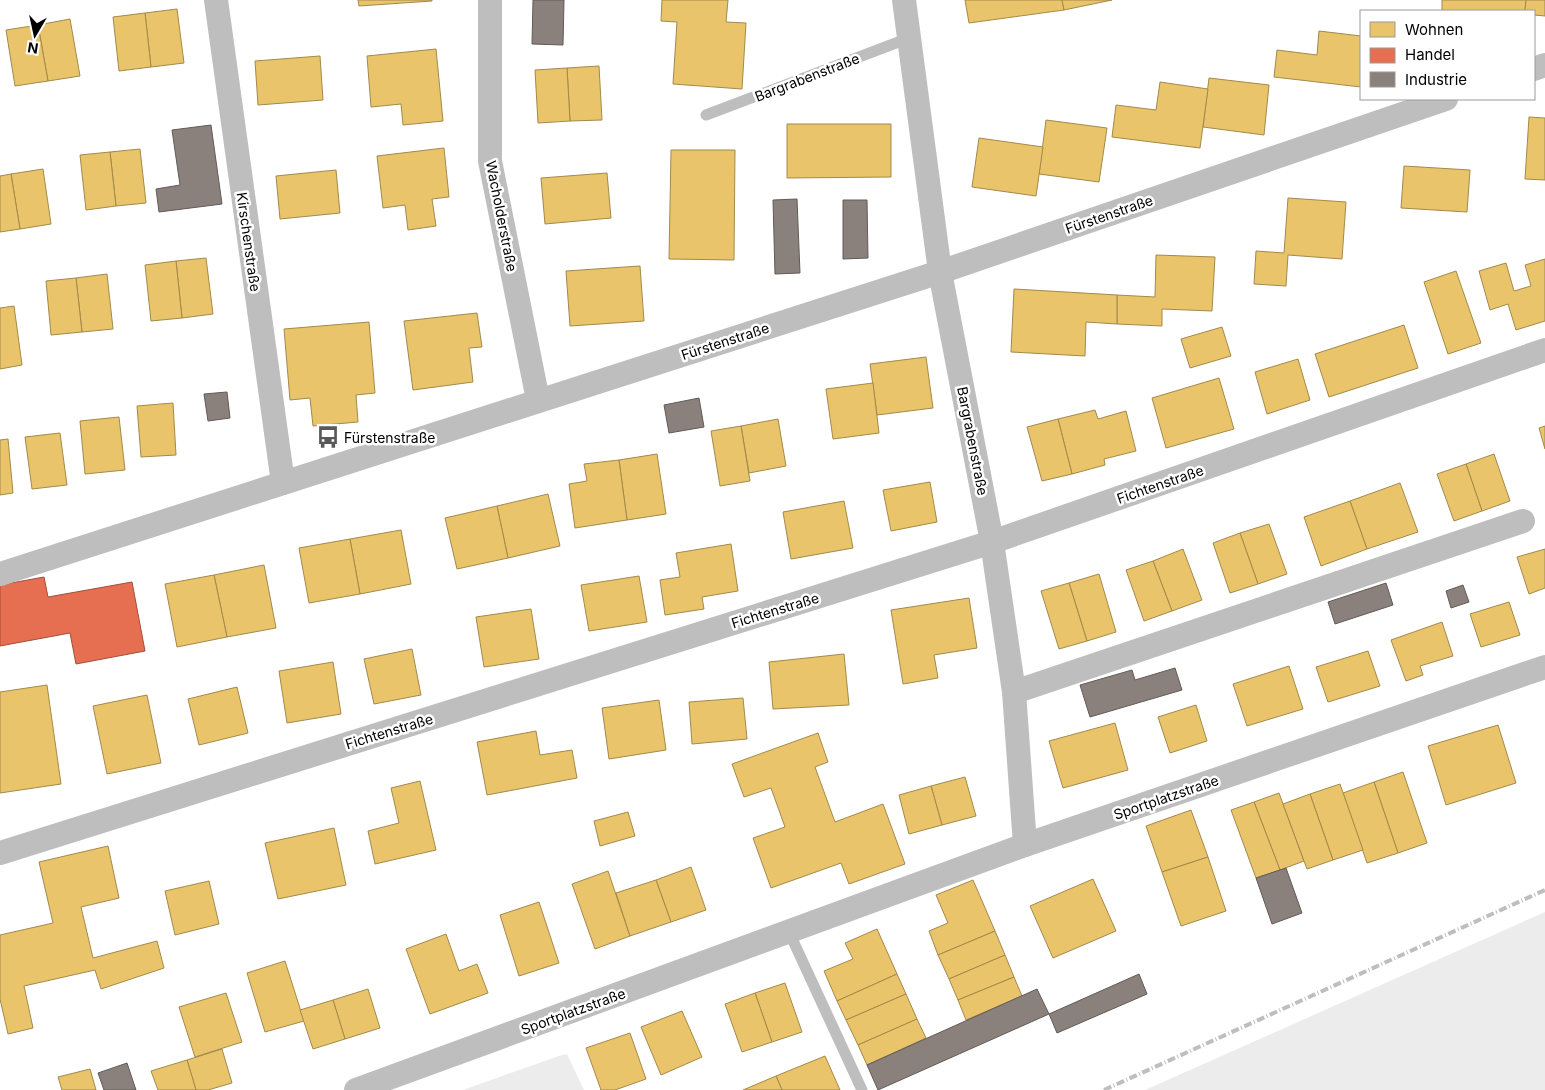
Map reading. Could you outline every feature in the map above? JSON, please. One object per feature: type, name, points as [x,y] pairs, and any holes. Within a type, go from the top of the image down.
[{"type":"street","name":"Kirschenstraße","points":[[216,0],[283,483]]},
{"type":"street","name":"Wacholderstraße","points":[[490,0],[490,161],[538,400]]},
{"type":"street","name":"Bargrabenstraße","points":[[904,0],[940,272],[992,542],[1014,692],[1025,845]]},
{"type":"street","name":"Fürstenstraße","points":[[0,574],[940,272],[1443,100]]},
{"type":"street","name":"Fichtenstraße","points":[[0,853],[992,542],[1545,350]]},
{"type":"street","points":[[1014,692],[1523,521]]},
{"type":"street","name":"Sportplatzstraße","points":[[356,1090],[1025,845],[1545,667]]},
{"type":"lane","name":"Bargrabenstraße","points":[[706,115],[909,38]]},
{"type":"lane","points":[[789,932],[862,1090]]},
{"type":"shaded area","points":[[1545,912],[1545,1090],[1145,1090]]},
{"type":"shaded area","points":[[567,1054],[584,1090],[463,1090],[559,1056]]},
{"type":"building: Wohnen","points":[[358,0],[432,0],[432,1],[359,6]]},
{"type":"building: Wohnen","points":[[662,0],[728,0],[726,22],[746,23],[742,89],[673,84],[677,22],[661,21]]},
{"type":"building: Wohnen","points":[[965,0],[1062,0],[1064,10],[969,23]]},
{"type":"building: Wohnen","points":[[1062,0],[1112,0],[1064,10]]},
{"type":"building: Wohnen","points":[[1442,0],[1526,0],[1525,10],[1442,10]]},
{"type":"building: Wohnen","points":[[1526,0],[1545,0],[1545,16],[1535,15],[1535,10],[1525,10]]},
{"type":"building: Wohnen","points":[[177,9],[184,63],[151,67],[145,13]]},
{"type":"building: Wohnen","points":[[145,13],[151,67],[119,71],[113,17]]},
{"type":"building: Wohnen","points":[[70,19],[80,76],[48,81],[38,25]]},
{"type":"building: Wohnen","points":[[38,25],[48,81],[15,86],[6,30]]},
{"type":"building: Wohnen","points":[[1319,31],[1360,36],[1360,87],[1274,77],[1277,50],[1317,55]]},
{"type":"building: Wohnen","points":[[436,49],[443,121],[403,125],[401,104],[371,107],[367,56]]},
{"type":"building: Wohnen","points":[[320,56],[323,100],[258,105],[255,61]]},
{"type":"building: Wohnen","points":[[599,66],[602,120],[570,121],[567,68]]},
{"type":"building: Wohnen","points":[[567,68],[570,121],[538,123],[535,70]]},
{"type":"building: Wohnen","points":[[1209,78],[1269,85],[1264,135],[1203,127]]},
{"type":"building: Wohnen","points":[[1160,82],[1208,89],[1200,148],[1112,137],[1116,105],[1156,110]]},
{"type":"building: Wohnen","points":[[1529,117],[1545,118],[1545,180],[1525,179]]},
{"type":"building: Wohnen","points":[[1046,120],[1107,128],[1099,182],[1039,174]]},
{"type":"building: Wohnen","points":[[787,124],[891,124],[891,177],[787,178]]},
{"type":"building: Wohnen","points":[[979,138],[1043,147],[1036,196],[972,187]]},
{"type":"building: Wohnen","points":[[444,148],[449,197],[432,199],[436,226],[408,230],[405,205],[383,208],[377,156]]},
{"type":"building: Wohnen","points":[[140,149],[146,203],[116,206],[110,152]]},
{"type":"building: Wohnen","points":[[671,150],[735,150],[734,260],[669,259]]},
{"type":"building: Wohnen","points":[[110,152],[116,206],[86,210],[80,155]]},
{"type":"building: Wohnen","points":[[1404,166],[1470,170],[1467,212],[1401,208]]},
{"type":"building: Wohnen","points":[[43,169],[51,224],[20,229],[11,174]]},
{"type":"building: Wohnen","points":[[336,170],[340,213],[280,219],[276,176]]},
{"type":"building: Wohnen","points":[[607,173],[611,218],[545,224],[541,178]]},
{"type":"building: Wohnen","points":[[11,174],[20,229],[0,232],[0,176]]},
{"type":"building: Wohnen","points":[[1288,198],[1346,202],[1342,259],[1288,255],[1286,286],[1254,284],[1256,251],[1284,253]]},
{"type":"building: Wohnen","points":[[1156,255],[1215,257],[1212,311],[1162,309],[1162,326],[1117,324],[1117,295],[1155,297]]},
{"type":"building: Wohnen","points":[[206,258],[213,314],[182,318],[176,261]]},
{"type":"building: Wohnen","points":[[1545,259],[1545,321],[1516,330],[1508,304],[1490,310],[1479,271],[1506,263],[1514,291],[1531,286],[1525,265]]},
{"type":"building: Wohnen","points":[[176,261],[182,318],[151,321],[145,265]]},
{"type":"building: Wohnen","points":[[640,266],[644,321],[570,326],[566,271]]},
{"type":"building: Wohnen","points":[[1456,271],[1481,343],[1448,354],[1424,282]]},
{"type":"building: Wohnen","points":[[107,274],[113,329],[82,332],[76,278]]},
{"type":"building: Wohnen","points":[[76,278],[82,332],[51,335],[46,281]]},
{"type":"building: Wohnen","points":[[1014,289],[1117,295],[1117,324],[1086,322],[1085,356],[1011,352]]},
{"type":"building: Wohnen","points":[[14,306],[22,365],[0,369],[0,308]]},
{"type":"building: Wohnen","points":[[477,313],[482,347],[469,348],[473,382],[413,390],[404,321]]},
{"type":"building: Wohnen","points":[[369,322],[375,393],[356,395],[358,422],[313,426],[310,398],[290,400],[284,329]]},
{"type":"building: Wohnen","points":[[1404,325],[1418,368],[1329,397],[1315,354]]},
{"type":"building: Wohnen","points":[[1222,327],[1231,356],[1190,368],[1181,339]]},
{"type":"building: Wohnen","points":[[926,357],[933,408],[877,415],[870,364]]},
{"type":"building: Wohnen","points":[[1298,359],[1310,400],[1267,414],[1255,372]]},
{"type":"building: Wohnen","points":[[1219,378],[1234,429],[1166,448],[1152,398]]},
{"type":"building: Wohnen","points":[[873,383],[879,433],[833,439],[826,389]]},
{"type":"building: Wohnen","points":[[173,403],[176,455],[141,457],[137,406]]},
{"type":"building: Wohnen","points":[[1095,410],[1098,419],[1126,411],[1136,451],[1104,459],[1105,465],[1072,474],[1058,419]]},
{"type":"building: Wohnen","points":[[119,417],[125,470],[85,474],[80,421]]},
{"type":"building: Wohnen","points":[[778,419],[786,466],[749,473],[741,426]]},
{"type":"building: Wohnen","points":[[1058,419],[1072,474],[1042,481],[1027,427]]},
{"type":"building: Wohnen","points":[[741,426],[750,481],[720,486],[711,431]]},
{"type":"building: Wohnen","points":[[1545,426],[1545,449],[1539,428]]},
{"type":"building: Wohnen","points":[[60,433],[67,485],[32,489],[25,437]]},
{"type":"building: Wohnen","points":[[8,439],[13,493],[0,495],[0,440]]},
{"type":"building: Wohnen","points":[[657,454],[666,514],[627,520],[619,460]]},
{"type":"building: Wohnen","points":[[1494,454],[1510,501],[1482,511],[1466,464]]},
{"type":"building: Wohnen","points":[[619,460],[627,520],[575,528],[569,484],[587,481],[584,464]]},
{"type":"building: Wohnen","points":[[1466,464],[1482,511],[1454,521],[1437,474]]},
{"type":"building: Wohnen","points":[[930,482],[937,522],[891,531],[883,490]]},
{"type":"building: Wohnen","points":[[1400,483],[1418,532],[1367,549],[1350,501]]},
{"type":"building: Wohnen","points":[[548,494],[560,546],[508,558],[497,506]]},
{"type":"building: Wohnen","points":[[844,501],[853,548],[791,559],[783,512]]},
{"type":"building: Wohnen","points":[[1350,501],[1367,549],[1321,566],[1304,517]]},
{"type":"building: Wohnen","points":[[497,506],[508,558],[457,569],[445,518]]},
{"type":"building: Wohnen","points":[[1269,524],[1287,574],[1258,584],[1240,533]]},
{"type":"building: Wohnen","points":[[401,530],[411,584],[360,594],[350,539]]},
{"type":"building: Wohnen","points":[[1240,533],[1258,584],[1230,593],[1213,543]]},
{"type":"building: Wohnen","points":[[350,539],[360,594],[309,603],[299,548]]},
{"type":"building: Wohnen","points":[[731,544],[738,591],[702,597],[704,609],[665,615],[660,580],[680,577],[676,553]]},
{"type":"building: Wohnen","points":[[1183,549],[1202,600],[1172,611],[1153,561]]},
{"type":"building: Wohnen","points":[[1545,549],[1545,588],[1529,594],[1517,557]]},
{"type":"building: Wohnen","points":[[1153,561],[1172,611],[1144,621],[1126,570]]},
{"type":"building: Wohnen","points":[[264,565],[276,628],[227,637],[214,575]]},
{"type":"building: Wohnen","points":[[1099,574],[1116,632],[1087,641],[1069,583]]},
{"type":"building: Wohnen","points":[[214,575],[227,637],[177,647],[165,584]]},
{"type":"building: Wohnen","points":[[639,576],[647,622],[589,631],[581,585]]},
{"type":"building: Wohnen","points":[[1069,583],[1087,641],[1059,649],[1041,591]]},
{"type":"building: Wohnen","points":[[969,598],[977,648],[934,655],[938,678],[903,684],[891,610]]},
{"type":"building: Wohnen","points":[[1509,602],[1520,635],[1481,647],[1470,614]]},
{"type":"building: Wohnen","points":[[531,609],[539,659],[484,667],[476,617]]},
{"type":"building: Wohnen","points":[[1442,622],[1453,656],[1420,666],[1423,675],[1406,681],[1391,640]]},
{"type":"building: Wohnen","points":[[412,649],[421,695],[374,704],[364,659]]},
{"type":"building: Wohnen","points":[[1368,651],[1380,686],[1328,702],[1316,667]]},
{"type":"building: Wohnen","points":[[844,654],[849,705],[773,709],[769,662]]},
{"type":"building: Wohnen","points":[[333,662],[341,714],[287,723],[279,671]]},
{"type":"building: Wohnen","points":[[1289,666],[1303,709],[1247,726],[1233,684]]},
{"type":"building: Wohnen","points":[[47,685],[61,784],[0,793],[0,692]]},
{"type":"building: Wohnen","points":[[237,687],[248,733],[199,745],[188,699]]},
{"type":"building: Wohnen","points":[[147,695],[161,763],[107,774],[93,706]]},
{"type":"building: Wohnen","points":[[743,698],[747,739],[692,744],[689,702]]},
{"type":"building: Wohnen","points":[[659,700],[666,750],[609,759],[602,708]]},
{"type":"building: Wohnen","points":[[1196,705],[1207,741],[1170,753],[1158,717]]},
{"type":"building: Wohnen","points":[[1115,723],[1128,770],[1063,788],[1049,741]]},
{"type":"building: Wohnen","points":[[1498,725],[1516,783],[1446,805],[1428,746]]},
{"type":"building: Wohnen","points":[[536,731],[540,755],[572,750],[577,778],[487,795],[477,742]]},
{"type":"building: Wohnen","points":[[818,733],[828,762],[815,767],[835,822],[883,804],[905,864],[849,884],[841,863],[771,888],[753,838],[785,827],[771,788],[744,797],[732,764]]},
{"type":"building: Wohnen","points":[[1403,772],[1427,843],[1398,853],[1374,782]]},
{"type":"building: Wohnen","points":[[965,777],[976,816],[942,825],[931,786]]},
{"type":"building: Wohnen","points":[[420,781],[436,850],[375,864],[368,831],[399,823],[391,788]]},
{"type":"building: Wohnen","points":[[1374,782],[1398,853],[1367,863],[1343,793]]},
{"type":"building: Wohnen","points":[[1340,784],[1363,850],[1333,860],[1310,794]]},
{"type":"building: Wohnen","points":[[931,786],[942,825],[909,834],[899,795]]},
{"type":"building: Wohnen","points":[[1279,793],[1304,861],[1280,870],[1254,802]]},
{"type":"building: Wohnen","points":[[1310,794],[1333,860],[1307,869],[1283,804]]},
{"type":"building: Wohnen","points":[[1254,802],[1280,870],[1256,878],[1231,810]]},
{"type":"building: Wohnen","points":[[1191,810],[1208,857],[1162,872],[1146,826]]},
{"type":"building: Wohnen","points":[[628,812],[635,836],[600,846],[594,821]]},
{"type":"building: Wohnen","points":[[334,828],[346,885],[278,899],[265,843]]},
{"type":"building: Wohnen","points":[[108,846],[119,898],[81,907],[93,958],[157,941],[164,968],[101,989],[95,970],[24,986],[33,1028],[8,1034],[0,999],[0,935],[53,923],[39,862]]},
{"type":"building: Wohnen","points":[[1208,857],[1226,911],[1181,926],[1162,872]]},
{"type":"building: Wohnen","points":[[691,867],[706,910],[671,922],[656,880]]},
{"type":"building: Wohnen","points":[[608,871],[630,936],[595,949],[572,884]]},
{"type":"building: Wohnen","points":[[1093,879],[1116,931],[1053,958],[1030,906]]},
{"type":"building: Wohnen","points":[[656,880],[671,922],[630,936],[616,893]]},
{"type":"building: Wohnen","points":[[973,880],[995,931],[938,955],[929,931],[948,923],[936,895]]},
{"type":"building: Wohnen","points":[[209,881],[219,924],[175,935],[165,891]]},
{"type":"building: Wohnen","points":[[539,902],[559,963],[519,976],[500,915]]},
{"type":"building: Wohnen","points":[[877,929],[897,974],[837,1001],[824,971],[853,959],[845,943]]},
{"type":"building: Wohnen","points":[[995,931],[1005,955],[949,979],[938,955]]},
{"type":"building: Wohnen","points":[[446,934],[459,971],[477,964],[488,993],[430,1014],[406,949]]},
{"type":"building: Wohnen","points":[[1005,955],[1014,977],[958,1000],[949,979]]},
{"type":"building: Wohnen","points":[[285,961],[304,1021],[265,1032],[247,973]]},
{"type":"building: Wohnen","points":[[897,974],[906,994],[846,1020],[837,1001]]},
{"type":"building: Wohnen","points":[[1014,977],[1022,996],[966,1020],[958,1000]]},
{"type":"building: Wohnen","points":[[785,983],[802,1032],[772,1042],[755,993]]},
{"type":"building: Wohnen","points":[[368,989],[380,1028],[345,1039],[333,1000]]},
{"type":"building: Wohnen","points":[[226,993],[242,1042],[195,1057],[179,1007]]},
{"type":"building: Wohnen","points":[[755,993],[772,1042],[742,1052],[725,1004]]},
{"type":"building: Wohnen","points":[[906,994],[917,1019],[858,1045],[846,1020]]},
{"type":"building: Wohnen","points":[[333,1000],[345,1039],[313,1049],[300,1010]]},
{"type":"building: Wohnen","points":[[682,1011],[702,1057],[661,1075],[641,1027]]},
{"type":"building: Wohnen","points":[[917,1019],[926,1038],[867,1065],[858,1045]]},
{"type":"building: Wohnen","points":[[630,1033],[646,1079],[615,1090],[601,1090],[586,1048]]},
{"type":"building: Wohnen","points":[[222,1049],[232,1083],[208,1090],[196,1090],[187,1060]]},
{"type":"building: Wohnen","points":[[825,1056],[840,1090],[782,1090],[776,1076]]},
{"type":"building: Wohnen","points":[[187,1060],[196,1090],[158,1090],[151,1071]]},
{"type":"building: Wohnen","points":[[90,1069],[96,1090],[62,1090],[58,1077]]},
{"type":"building: Wohnen","points":[[776,1076],[782,1090],[743,1090]]},
{"type":"building: Handel","points":[[44,577],[48,597],[132,582],[145,651],[76,664],[70,633],[0,646],[0,585]]},
{"type":"building: Industrie","points":[[533,0],[564,0],[563,45],[532,44]]},
{"type":"building: Industrie","points":[[211,125],[222,204],[159,212],[156,189],[180,185],[172,130]]},
{"type":"building: Industrie","points":[[797,199],[800,273],[775,274],[773,200]]},
{"type":"building: Industrie","points":[[843,200],[867,200],[868,258],[843,259]]},
{"type":"building: Industrie","points":[[227,392],[230,418],[208,421],[204,394]]},
{"type":"building: Industrie","points":[[699,398],[704,427],[669,433],[664,405]]},
{"type":"building: Industrie","points":[[1386,583],[1393,605],[1335,624],[1328,602]]},
{"type":"building: Industrie","points":[[1463,585],[1469,602],[1451,608],[1446,591]]},
{"type":"building: Industrie","points":[[1175,668],[1182,690],[1090,717],[1080,685],[1132,670],[1135,680]]},
{"type":"building: Industrie","points":[[1286,868],[1302,913],[1272,924],[1256,878]]},
{"type":"building: Industrie","points":[[1139,974],[1147,994],[1057,1033],[1049,1014]]},
{"type":"building: Industrie","points":[[1037,989],[1049,1014],[878,1090],[867,1065]]},
{"type":"building: Industrie","points":[[127,1063],[136,1090],[104,1090],[98,1073]]},
{"type":"railway","points":[[1104,1090],[1545,890]]},
{"type":"place","name":"Fürstenstraße","points":[[328,437]]}]
